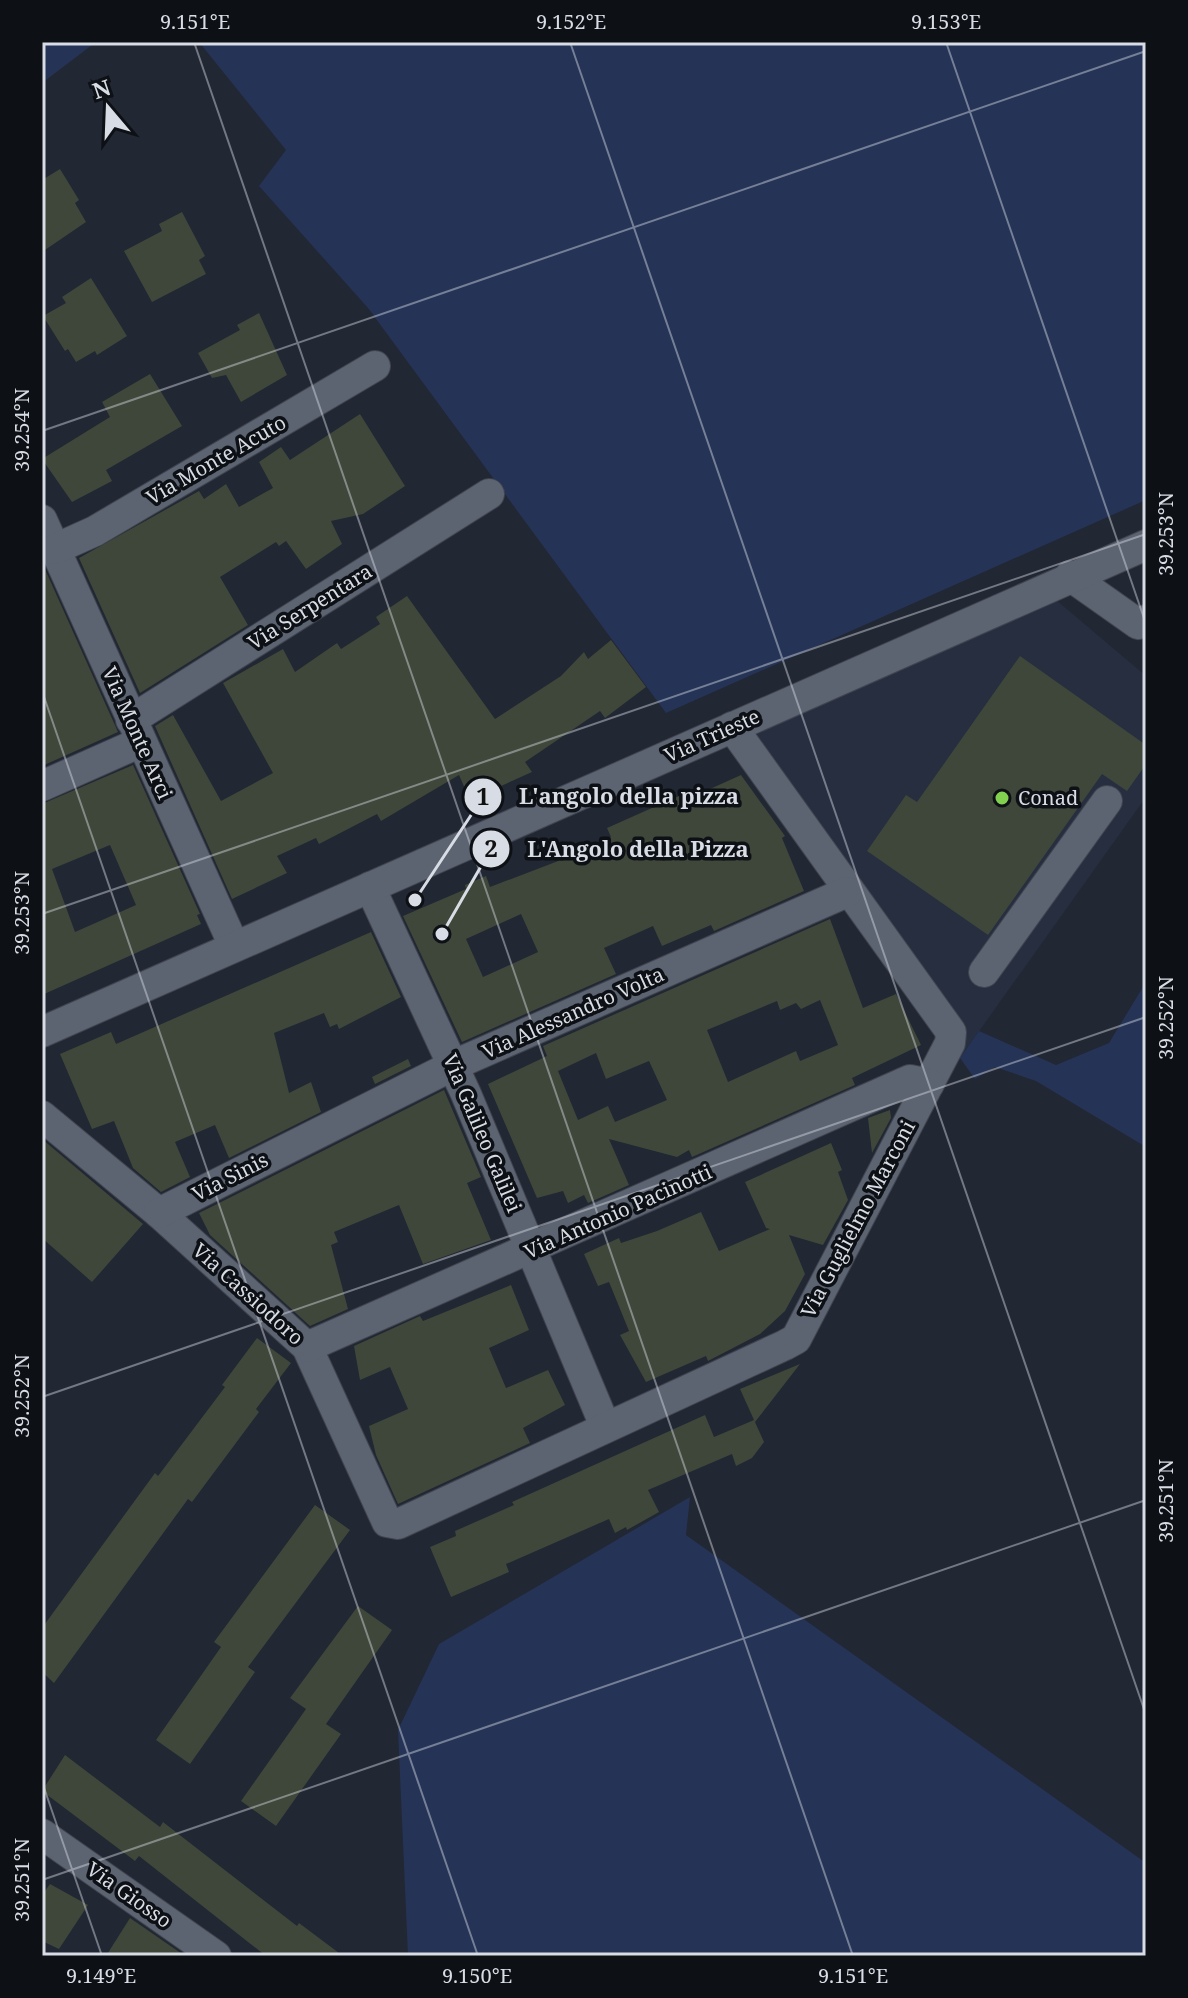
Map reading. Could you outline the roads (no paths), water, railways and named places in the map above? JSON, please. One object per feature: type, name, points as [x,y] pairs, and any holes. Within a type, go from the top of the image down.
[{"type":"street","name":"Via Monte Acuto","points":[[55,549],[95,531],[375,366]]},
{"type":"street","name":"Via Serpentara","points":[[42,786],[136,731],[489,494]]},
{"type":"street","name":"Via Monte Arci","points":[[42,520],[234,946]]},
{"type":"street","name":"Via Trieste","points":[[42,1032],[1146,545]]},
{"type":"street","points":[[1070,576],[1138,624],[1146,620]]},
{"type":"street","name":"Via Guglielmo Marconi","points":[[387,1522],[398,1524],[796,1339],[950,1043],[951,1032],[847,892],[732,727]]},
{"type":"street","points":[[984,972],[1107,801]]},
{"type":"street","name":"Via Galileo Galilei","points":[[370,887],[454,1065],[605,1426]]},
{"type":"street","name":"Via Alessandro Volta","points":[[301,1141],[454,1065],[847,892]]},
{"type":"street","name":"Via Antonio Pacinotti","points":[[307,1347],[533,1250],[910,1080],[929,1084]]},
{"type":"street","name":"Via Cassiodoro","points":[[42,1116],[159,1213],[307,1347],[387,1522]]},
{"type":"street","name":"Via Sinis","points":[[159,1213],[301,1141]]},
{"type":"street","name":"Via Giosso","points":[[42,1834],[216,1956]]},
{"type":"place","name":"Conad","points":[[1002,798]]},
{"type":"place","name":"L'angolo della pizza","points":[[415,900]]},
{"type":"place","name":"L'Angolo della Pizza","points":[[442,934]]}]
